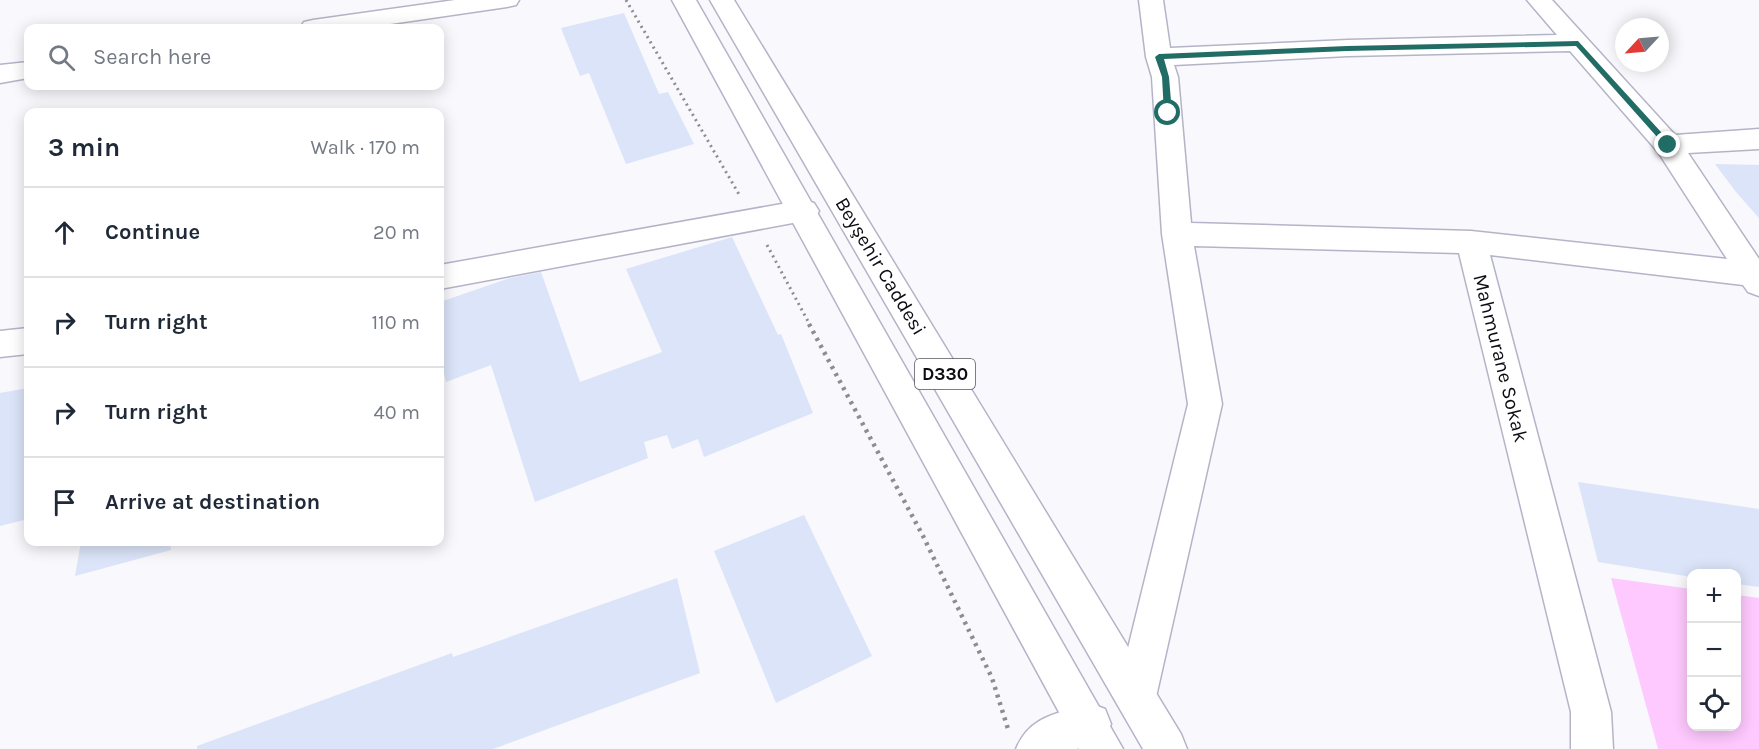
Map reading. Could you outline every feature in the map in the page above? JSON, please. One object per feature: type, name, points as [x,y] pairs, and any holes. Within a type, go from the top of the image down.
[{"type":"main road","points":[[341,24],[507,0]]},
{"type":"main road","name":"Beyşehir Caddesi","points":[[684,0],[1096,737]]},
{"type":"main road","name":"Beyşehir Caddesi","points":[[722,0],[1166,749]]},
{"type":"main road","points":[[1136,697],[1205,404],[1178,234],[1166,77],[1159,57],[1151,0]]},
{"type":"main road","points":[[1539,0],[1668,145],[1756,279]]},
{"type":"main road","points":[[1159,57],[1347,48],[1578,43]]},
{"type":"main road","points":[[0,74],[24,71]]},
{"type":"main road","points":[[1668,145],[1759,139]]},
{"type":"main road","points":[[444,276],[804,212]]},
{"type":"main road","points":[[1178,234],[1471,242]]},
{"type":"main road","name":"Mahmurane Sokak","points":[[1592,749],[1591,712],[1471,242],[1756,279]]},
{"type":"main road","points":[[0,344],[24,341]]},
{"type":"main road","points":[[1024,744],[1046,739],[1096,737]]},
{"type":"path","points":[[626,0],[754,220],[923,536],[1024,744]]},
{"type":"shaded area","points":[[1611,578],[1687,588],[1687,731],[1741,731],[1741,596],[1759,598],[1759,749],[1658,749]]},
{"type":"building","points":[[624,13],[659,94],[668,92],[694,144],[626,164],[589,73],[580,76],[561,28]]},
{"type":"building","points":[[1715,164],[1759,165],[1759,218],[1736,192]]},
{"type":"building","points":[[732,237],[778,335],[781,334],[813,413],[704,457],[698,439],[672,449],[667,435],[644,442],[648,458],[535,502],[491,365],[446,382],[444,301],[510,278],[541,272],[580,382],[662,352],[626,269]]},
{"type":"building","points":[[24,389],[24,520],[0,526],[0,393]]},
{"type":"building","points":[[1578,482],[1759,509],[1759,587],[1741,585],[1741,569],[1687,569],[1687,576],[1598,562]]},
{"type":"building","points":[[804,515],[872,656],[776,703],[714,551]]},
{"type":"building","points":[[80,546],[170,546],[171,550],[75,576]]},
{"type":"building","points":[[677,578],[700,673],[493,749],[197,749],[197,746],[452,653],[453,657]]},
{"type":"route","points":[[1168,113],[1166,77],[1159,57],[1347,48],[1578,43],[1668,145]]}]
